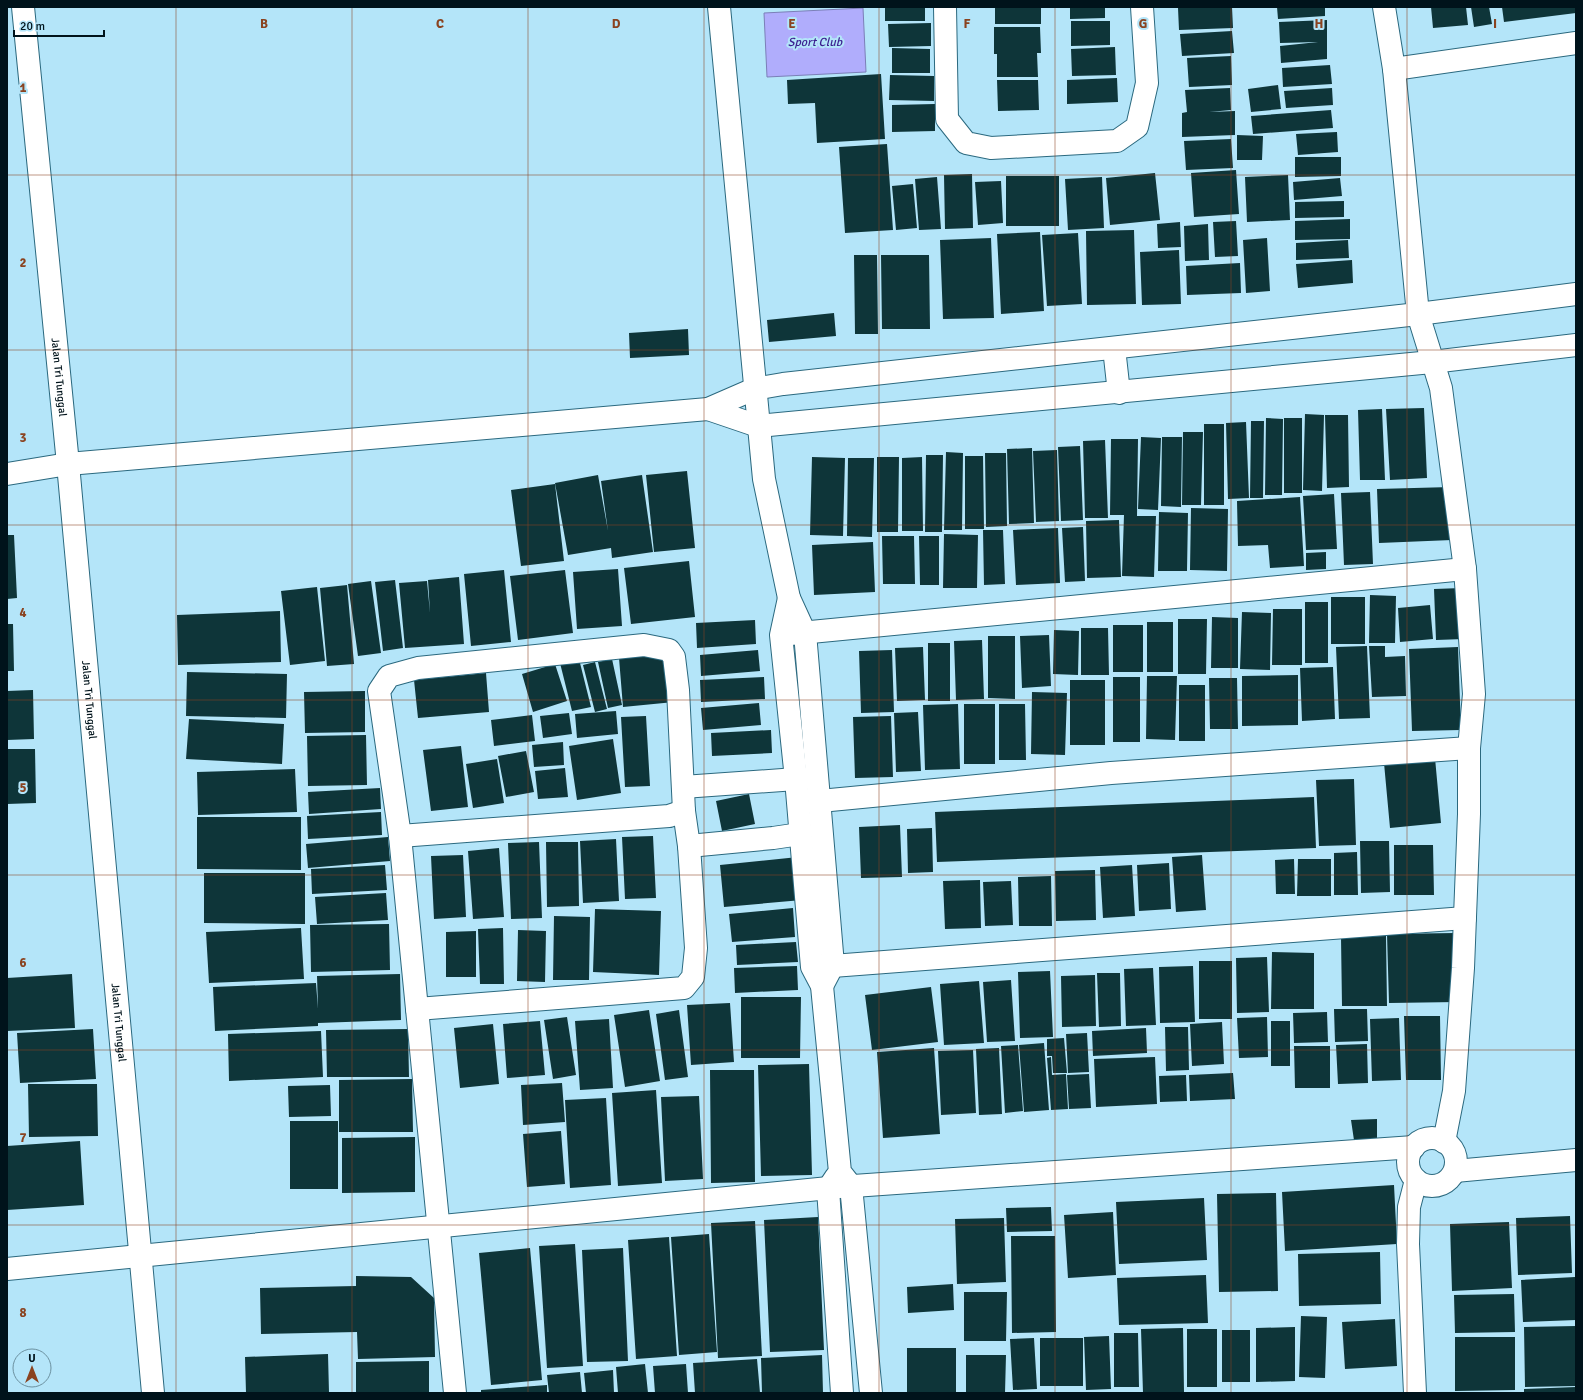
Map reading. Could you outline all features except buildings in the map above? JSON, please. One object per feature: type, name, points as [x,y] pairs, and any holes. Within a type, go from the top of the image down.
[{"type":"street","name":"Jalan Tri Tunggal","points":[[23,7],[68,464],[153,1393]]},
{"type":"street","points":[[719,7],[754,370],[754,389],[764,479],[789,598],[805,633],[820,801],[822,986],[840,1182],[871,1393]]},
{"type":"street","points":[[945,7],[947,119],[966,143],[991,148],[1117,141],[1137,127],[1147,83],[1142,7]]},
{"type":"street","points":[[1384,7],[1394,69],[1418,314],[1441,388],[1465,568],[1474,694],[1469,748],[1469,814],[1465,918],[1454,1091],[1444,1142]]},
{"type":"street","points":[[1394,69],[1576,43]]},
{"type":"street","points":[[7,474],[68,464],[708,409],[754,389],[1418,314],[1576,294]]},
{"type":"street","points":[[708,409],[758,426],[1119,393],[1432,362],[1576,345]]},
{"type":"street","points":[[1114,348],[1119,393]]},
{"type":"street","points":[[781,635],[1465,568]]},
{"type":"street","points":[[789,598],[781,635],[796,779],[800,834],[822,966]]},
{"type":"street","points":[[417,1009],[684,988],[693,977],[696,948],[689,846],[684,811],[678,690],[674,657],[669,650],[644,645],[418,668],[388,676],[379,691],[400,836],[417,1009],[439,1227],[455,1393]]},
{"type":"street","points":[[820,801],[1111,773],[1469,748]]},
{"type":"street","points":[[683,787],[796,779]]},
{"type":"street","points":[[400,836],[669,816],[684,811]]},
{"type":"street","points":[[689,846],[800,834]]},
{"type":"street","points":[[822,966],[1465,918]]},
{"type":"street","points":[[1428,1139],[1436,1139],[1444,1142],[1455,1154],[1457,1163],[1455,1171],[1448,1180],[1438,1186],[1427,1186],[1416,1180],[1411,1173],[1409,1164],[1410,1155],[1414,1147],[1420,1142],[1428,1139]]},
{"type":"street","points":[[7,1269],[439,1227],[840,1182],[1414,1147]]},
{"type":"street","points":[[1455,1171],[1576,1160]]},
{"type":"street","points":[[1415,1393],[1408,1244],[1409,1207],[1416,1180]]},
{"type":"street","points":[[840,1182],[842,1393]]},
{"type":"water","name":"Sport Club","points":[[863,8],[866,72],[767,77],[764,13]]}]
